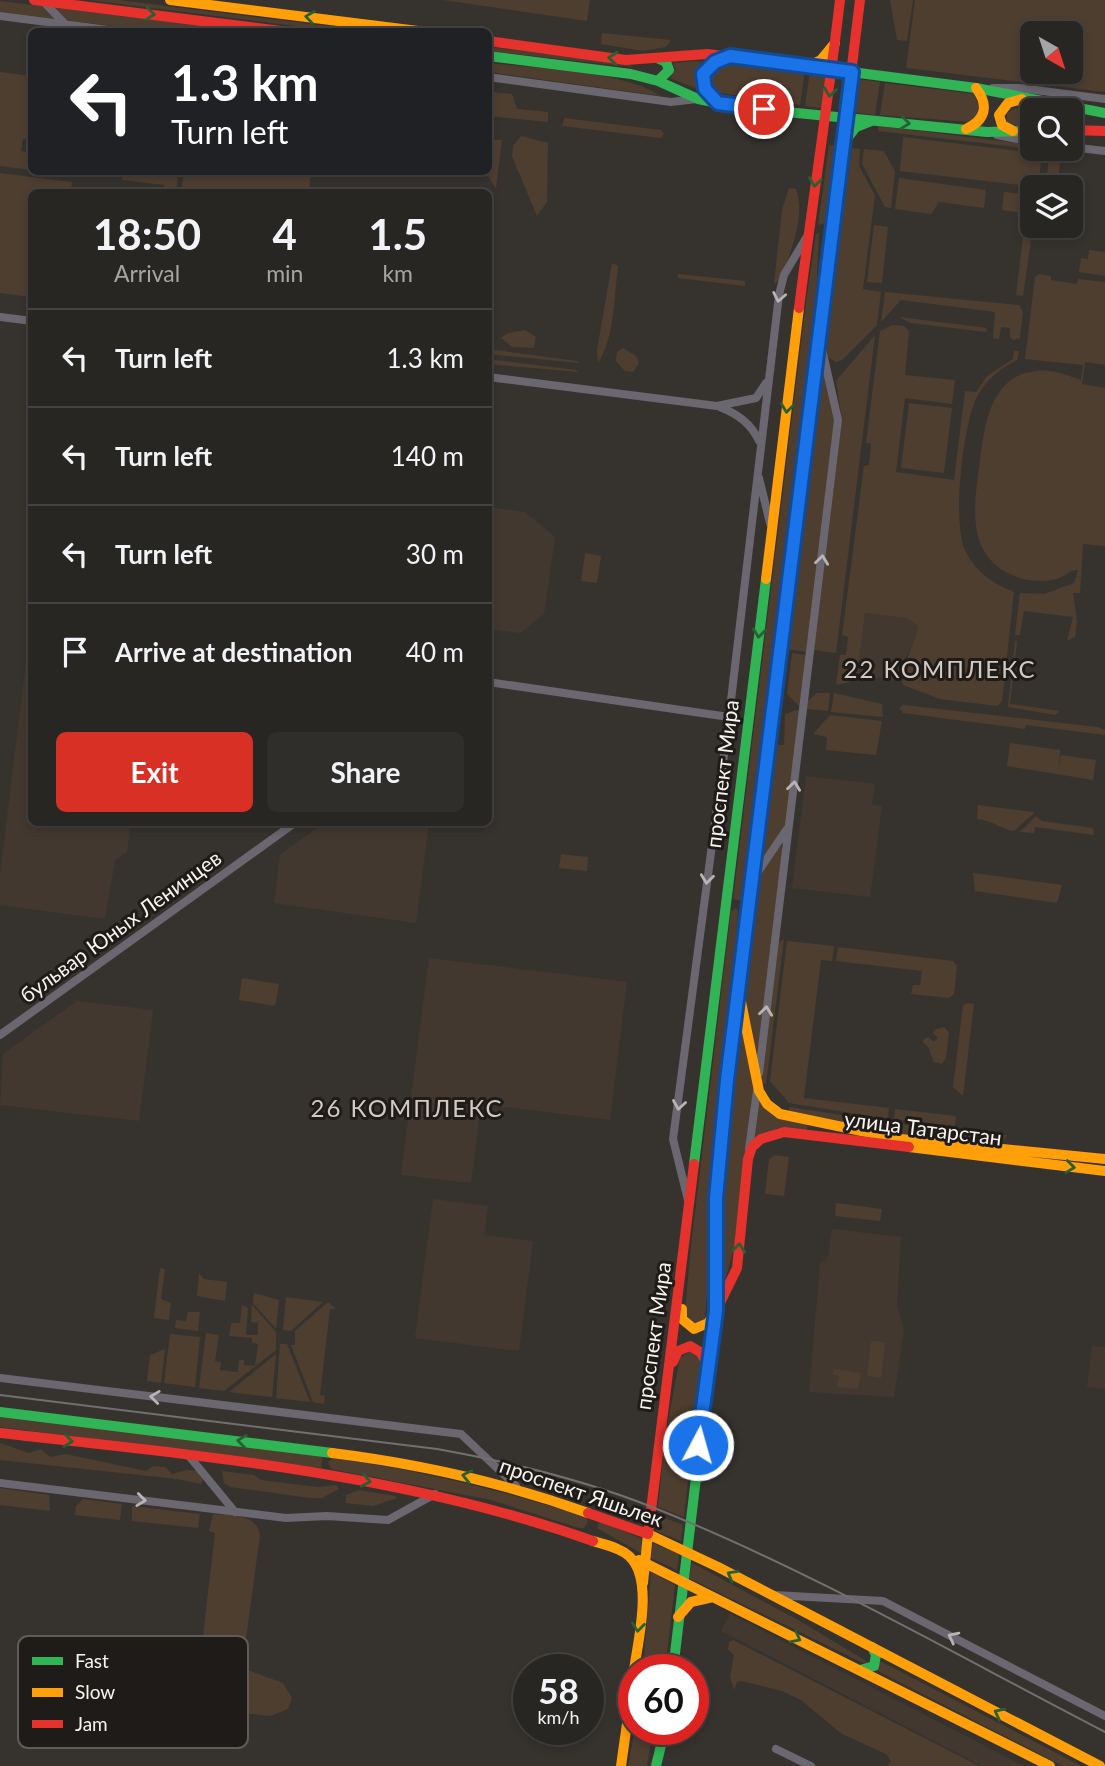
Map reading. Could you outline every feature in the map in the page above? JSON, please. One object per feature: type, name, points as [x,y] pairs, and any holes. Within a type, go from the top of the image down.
[{"type":"main road","points":[[170,0],[217,3],[397,28]]},
{"type":"main road","name":"проспект Мира","points":[[636,1654],[645,1558],[683,1270],[688,1202],[808,236],[827,115],[840,0]]},
{"type":"main road","name":"проспект Мира","points":[[675,1654],[716,1311],[716,1198],[738,989],[860,0]]},
{"type":"main road","points":[[38,1],[257,28]]},
{"type":"main road","points":[[808,66],[821,61],[836,40]]},
{"type":"main road","points":[[492,42],[616,59],[707,54],[730,56],[976,88],[1023,98]]},
{"type":"main road","points":[[855,43],[865,67],[883,75]]},
{"type":"main road","points":[[718,103],[705,89],[703,74],[715,62],[730,56]]},
{"type":"main road","points":[[492,57],[631,74],[659,81],[698,99],[718,103],[964,130],[1020,132]]},
{"type":"main road","points":[[657,58],[666,62],[669,70],[659,81]]},
{"type":"main road","points":[[964,130],[975,127],[985,113],[985,100],[976,88]]},
{"type":"main road","points":[[1017,132],[1002,125],[1001,109],[1007,103],[1020,101]]},
{"type":"main road","points":[[1083,109],[1105,113]]},
{"type":"main road","points":[[842,145],[856,127],[877,120]]},
{"type":"main road","points":[[1083,130],[1105,131]]},
{"type":"main road","points":[[808,236],[818,228],[829,236]]},
{"type":"main road","points":[[726,911],[738,904],[748,914]]},
{"type":"main road","points":[[738,989],[758,1085]]},
{"type":"main road","name":"улица Татарстан","points":[[758,1085],[768,1106],[780,1114],[819,1120],[846,1129],[900,1139],[1105,1159]]},
{"type":"main road","points":[[815,1136],[812,1126],[819,1120]]},
{"type":"main road","name":"улица Татарстан","points":[[748,1159],[752,1147],[772,1134],[815,1136],[1105,1171]]},
{"type":"main road","points":[[683,1270],[682,1319],[685,1324],[699,1328],[708,1323],[716,1311],[737,1268],[748,1159]]},
{"type":"main road","points":[[669,1374],[678,1351],[683,1347],[695,1347],[708,1364]]},
{"type":"main road","name":"проспект Яшьлек","points":[[0,1412],[336,1452],[404,1462],[518,1488],[648,1534],[686,1551],[1100,1766]]},
{"type":"main road","name":"проспект Яшьлек","points":[[0,1433],[331,1474],[506,1511],[645,1558],[683,1575],[713,1597],[1050,1766]]},
{"type":"main road","points":[[331,1474],[326,1469],[325,1460],[336,1452]]},
{"type":"main road","points":[[576,1534],[586,1532],[592,1525],[588,1512]]},
{"type":"main road","points":[[627,1553],[636,1565],[643,1584]]},
{"type":"main road","points":[[678,1617],[691,1602],[713,1597]]},
{"type":"main road","points":[[860,1670],[874,1666],[876,1655],[872,1647]]},
{"type":"main road","points":[[1060,1744],[1105,1759]]},
{"type":"main road","name":"проспект Мира","points":[[621,1766],[625,1745]]},
{"type":"main road","points":[[656,1766],[661,1745]]},
{"type":"street","points":[[38,1],[66,24]]},
{"type":"street","points":[[0,16],[95,28]]},
{"type":"street","points":[[492,78],[671,102],[698,99]]},
{"type":"street","points":[[976,88],[1020,88],[1105,99]]},
{"type":"street","points":[[987,132],[1020,139]]},
{"type":"street","points":[[1083,148],[1105,151]]},
{"type":"street","points":[[688,1202],[673,1139],[729,717],[768,380],[784,275],[808,236]]},
{"type":"street","points":[[0,317],[28,320]]},
{"type":"street","points":[[748,1159],[838,420],[819,334]]},
{"type":"street","points":[[492,378],[717,406],[733,412],[752,427],[760,443]]},
{"type":"street","points":[[717,406],[756,398],[768,380]]},
{"type":"street","points":[[757,471],[772,531]]},
{"type":"street","points":[[492,683],[729,717]]},
{"type":"street","points":[[752,881],[790,825]]},
{"type":"street","name":"бульвар Юных Ленинцев","points":[[0,1035],[290,826]]},
{"type":"street","points":[[0,1378],[461,1434],[518,1488]]},
{"type":"street","points":[[189,1456],[235,1512]]},
{"type":"street","points":[[0,1483],[286,1518],[327,1516],[388,1520],[435,1494]]},
{"type":"street","points":[[768,1595],[883,1601],[1105,1716]]},
{"type":"street","points":[[776,1749],[811,1766]]},
{"type":"shaded area","points":[[88,0],[118,0],[343,28],[311,28]]},
{"type":"shaded area","points":[[443,0],[590,0],[587,21]]},
{"type":"shaded area","points":[[890,0],[913,0],[907,41],[897,40]]},
{"type":"shaded area","points":[[915,0],[1105,0],[1105,92],[1039,84],[1083,84],[1083,21],[1020,21],[1020,82],[906,68]]},
{"type":"shaded area","points":[[0,1],[216,28],[129,28],[0,12]]},
{"type":"shaded area","points":[[602,33],[671,40],[666,47],[643,51],[601,44]]},
{"type":"shaded area","points":[[492,47],[630,64],[632,67],[492,51]]},
{"type":"shaded area","points":[[702,62],[697,79],[702,91],[670,78],[675,69],[673,63]]},
{"type":"shaded area","points":[[492,63],[602,76],[625,81],[661,96],[492,73]]},
{"type":"shaded area","points":[[722,63],[805,70],[800,105],[720,93],[711,83],[710,74],[711,70]]},
{"type":"shaded area","points":[[810,71],[826,74],[822,108],[805,106]]},
{"type":"shaded area","points":[[0,72],[28,76],[28,139],[23,139],[21,151],[28,152],[28,170],[0,166]]},
{"type":"shaded area","points":[[857,79],[880,82],[875,115],[852,112]]},
{"type":"shaded area","points":[[885,83],[974,94],[981,111],[970,122],[880,115]]},
{"type":"shaded area","points":[[492,92],[512,94],[517,109],[548,112],[548,122],[492,116]]},
{"type":"shaded area","points":[[1015,108],[1020,109],[1020,127],[1007,125],[1007,113]]},
{"type":"shaded area","points":[[564,118],[661,130],[664,134],[660,138],[562,126]]},
{"type":"shaded area","points":[[879,126],[1020,144],[1020,148],[878,131]]},
{"type":"shaded area","points":[[521,136],[548,143],[547,202],[537,216],[512,156],[513,146]]},
{"type":"shaded area","points":[[903,137],[1020,151],[1020,161],[1041,161],[1039,175],[1020,175],[1020,185],[900,171]]},
{"type":"shaded area","points":[[492,139],[502,140],[496,188],[487,175],[492,175]]},
{"type":"shaded area","points":[[829,145],[836,146],[825,223],[818,225]]},
{"type":"shaded area","points":[[852,148],[860,149],[859,166],[875,195],[863,289],[881,292],[877,325],[842,360],[836,362],[828,357],[825,337]]},
{"type":"shaded area","points":[[864,149],[884,151],[895,171],[891,208],[885,207],[862,164]]},
{"type":"shaded area","points":[[1049,161],[1072,161],[1060,162],[1059,175],[1047,175]]},
{"type":"shaded area","points":[[0,173],[72,182],[71,189],[28,189],[28,297],[0,293]]},
{"type":"shaded area","points":[[123,175],[178,176],[176,189],[163,189],[164,185],[122,180]]},
{"type":"shaded area","points":[[184,175],[311,175],[309,189],[181,189]]},
{"type":"shaded area","points":[[899,178],[986,190],[984,208],[939,202],[931,214],[895,209]]},
{"type":"shaded area","points":[[789,188],[796,189],[799,200],[798,223],[781,279],[774,284],[782,210]]},
{"type":"shaded area","points":[[1004,192],[1020,194],[1020,212],[1002,210]]},
{"type":"shaded area","points":[[874,225],[888,227],[882,283],[867,282]]},
{"type":"shaded area","points":[[819,233],[815,320],[744,901],[733,899],[807,295],[816,234]]},
{"type":"shaded area","points":[[1023,238],[1031,238],[1023,296],[1016,295]]},
{"type":"shaded area","points":[[1089,250],[1105,252],[1105,276],[1079,272],[1081,258],[1088,259]]},
{"type":"shaded area","points":[[612,263],[618,266],[613,316],[608,341],[598,363],[597,350]]},
{"type":"shaded area","points":[[678,274],[745,281],[745,286],[678,278]]},
{"type":"shaded area","points":[[1039,274],[1051,276],[1051,280],[1077,284],[1078,279],[1105,282],[1105,365],[1085,362],[1082,384],[1105,388],[1105,546],[1083,544],[1080,593],[1073,593],[1077,621],[1075,637],[1067,641],[1073,617],[1024,611],[1020,635],[1015,635],[1020,593],[1044,594],[1074,583],[1078,570],[1053,580],[1017,577],[1000,568],[988,557],[976,528],[976,495],[985,429],[989,413],[1004,386],[1016,377],[1031,372],[1050,371],[1081,380],[1083,365],[1025,359],[1035,277]]},
{"type":"shaded area","points":[[885,292],[1019,305],[1023,312],[1020,338],[1013,340],[1010,337],[1010,328],[1001,327],[999,339],[993,338],[995,312],[901,300],[881,322]]},
{"type":"shaded area","points":[[899,317],[987,328],[986,332],[911,323]]},
{"type":"shaded area","points":[[892,325],[904,326],[909,331],[905,375],[955,380],[952,404],[905,398],[896,472],[954,480],[965,391],[976,392],[987,376],[1013,359],[1014,351],[1019,351],[1017,360],[1000,370],[978,395],[968,427],[959,498],[959,520],[966,552],[986,577],[1014,592],[1002,701],[998,706],[940,699],[903,685],[906,662],[918,626],[906,618],[865,613],[857,675],[849,682],[836,685],[840,655],[846,655],[848,637],[842,635],[864,466],[869,465],[871,444],[866,443],[880,331]]},
{"type":"shaded area","points":[[525,330],[536,337],[534,348],[512,347],[501,338],[508,333]]},
{"type":"shaded area","points":[[875,335],[836,653],[814,650],[842,420],[836,381]]},
{"type":"shaded area","points":[[623,348],[636,356],[639,363],[633,372],[625,371],[616,361],[617,352]]},
{"type":"shaded area","points":[[492,350],[577,361],[579,363],[492,354]]},
{"type":"shaded area","points":[[822,358],[835,414],[807,652],[786,649]]},
{"type":"shaded area","points":[[492,360],[576,370],[578,372],[492,364]]},
{"type":"shaded area","points":[[909,403],[952,408],[944,473],[901,468]]},
{"type":"shaded area","points":[[492,508],[525,512],[555,537],[544,614],[520,633],[492,630]]},
{"type":"shaded area","points":[[585,553],[601,556],[597,583],[581,581]]},
{"type":"shaded area","points":[[865,613],[907,618],[918,626],[915,643],[905,658],[902,681],[857,675]]},
{"type":"shaded area","points":[[1015,641],[1010,704],[1060,711],[1055,715],[1008,707]]},
{"type":"shaded area","points":[[28,646],[28,826],[131,826],[127,852],[115,860],[105,919],[0,905],[0,875]]},
{"type":"shaded area","points":[[792,653],[807,655],[800,707],[787,694]]},
{"type":"shaded area","points":[[817,693],[830,693],[828,711],[807,709],[808,701]]},
{"type":"shaded area","points":[[834,693],[882,704],[883,717],[831,712]]},
{"type":"shaded area","points":[[904,705],[1098,727],[1105,730],[1105,735],[1026,725],[1025,729],[903,713],[899,708]]},
{"type":"shaded area","points":[[800,710],[786,825],[760,862],[773,759],[778,745],[784,745],[785,714]]},
{"type":"shaded area","points":[[830,715],[882,721],[876,755],[826,750],[827,737],[813,734]]},
{"type":"shaded area","points":[[1010,743],[1060,750],[1059,767],[1061,755],[1096,760],[1093,780],[1007,766]]},
{"type":"shaded area","points":[[806,776],[875,784],[872,805],[882,806],[870,897],[792,888]]},
{"type":"shaded area","points":[[978,805],[1034,813],[1014,831],[977,819]]},
{"type":"shaded area","points":[[1036,816],[1042,821],[1093,828],[1094,835],[1035,827],[1034,833],[1020,832]]},
{"type":"shaded area","points":[[320,826],[429,826],[416,923],[274,903],[280,855]]},
{"type":"shaded area","points":[[780,846],[783,848],[757,1058],[744,999],[758,878]]},
{"type":"shaded area","points":[[561,854],[588,857],[587,871],[559,868]]},
{"type":"shaded area","points":[[973,873],[1062,885],[1057,903],[975,891]]},
{"type":"shaded area","points":[[736,908],[738,911],[731,1010],[709,1197],[711,1256],[705,1316],[704,1320],[692,1324],[685,1312],[691,1246],[731,911]]},
{"type":"shaded area","points":[[784,939],[766,1084],[761,1083],[778,943]]},
{"type":"shaded area","points":[[787,941],[834,946],[832,961],[821,960],[804,1098],[889,1108],[888,1119],[789,1103],[770,1081]]},
{"type":"shaded area","points":[[838,947],[953,961],[957,966],[954,994],[949,998],[911,994],[913,985],[920,985],[922,971],[836,961]]},
{"type":"shaded area","points":[[429,958],[627,982],[610,1120],[481,1104],[471,1183],[401,1175]]},
{"type":"shaded area","points":[[242,978],[279,984],[275,1006],[239,1000]]},
{"type":"shaded area","points":[[77,1001],[153,1010],[139,1121],[0,1105],[3,1054]]},
{"type":"shaded area","points":[[974,1004],[963,1096],[953,1087],[963,1005]]},
{"type":"shaded area","points":[[741,1020],[754,1081],[734,1248],[724,1285],[723,1185]]},
{"type":"shaded area","points":[[944,1027],[949,1033],[946,1058],[942,1064],[934,1062],[928,1047],[922,1041],[928,1037],[934,1042],[938,1038],[933,1033],[934,1030]]},
{"type":"shaded area","points":[[758,1101],[808,1122],[807,1131],[778,1128],[753,1140]]},
{"type":"shaded area","points":[[789,1107],[920,1127],[1007,1135],[1001,1144],[902,1135],[789,1112]]},
{"type":"shaded area","points":[[895,1109],[956,1116],[955,1126],[894,1119]]},
{"type":"shaded area","points":[[775,1155],[789,1157],[784,1196],[765,1194],[769,1159]]},
{"type":"shaded area","points":[[433,1199],[488,1206],[484,1235],[533,1241],[519,1351],[415,1338]]},
{"type":"shaded area","points":[[836,1203],[882,1209],[880,1221],[835,1216]]},
{"type":"shaded area","points":[[832,1229],[901,1237],[897,1304],[904,1330],[894,1397],[809,1392],[820,1263],[828,1258]]},
{"type":"shaded area","points":[[160,1268],[165,1269],[161,1299],[171,1303],[169,1320],[154,1318]]},
{"type":"shaded area","points":[[199,1273],[204,1279],[227,1282],[225,1301],[197,1296]]},
{"type":"shaded area","points":[[254,1293],[279,1300],[276,1329],[253,1303]]},
{"type":"shaded area","points":[[286,1297],[323,1302],[291,1331],[283,1330]]},
{"type":"shaded area","points":[[328,1302],[336,1309],[330,1309],[320,1395],[325,1396],[324,1404],[313,1402],[291,1345],[295,1345],[295,1331]]},
{"type":"shaded area","points":[[242,1305],[248,1308],[246,1335],[258,1335],[258,1323],[251,1322],[252,1305],[276,1332],[276,1350],[224,1391],[199,1388],[206,1333],[219,1335],[215,1361],[221,1362],[220,1370],[238,1372],[239,1360],[244,1360],[244,1365],[255,1366],[258,1344],[252,1343],[252,1338],[229,1336],[231,1323],[240,1323]]},
{"type":"shaded area","points":[[188,1312],[200,1312],[198,1331],[175,1328],[176,1320],[186,1321]]},
{"type":"shaded area","points":[[170,1334],[200,1337],[195,1387],[164,1383]]},
{"type":"shaded area","points":[[871,1341],[885,1342],[881,1378],[867,1376]]},
{"type":"shaded area","points":[[280,1344],[287,1344],[310,1402],[276,1398]]},
{"type":"shaded area","points":[[1092,1346],[1105,1347],[1105,1389],[1087,1387]]},
{"type":"shaded area","points":[[165,1349],[161,1383],[147,1381],[150,1355]]},
{"type":"shaded area","points":[[691,1350],[701,1361],[684,1517],[658,1507],[665,1437],[680,1358]]},
{"type":"shaded area","points":[[276,1354],[272,1397],[229,1392]]},
{"type":"shaded area","points":[[834,1369],[861,1373],[858,1389],[837,1387],[839,1376],[833,1375]]},
{"type":"shaded area","points":[[0,1417],[323,1456],[321,1468],[0,1427]]},
{"type":"shaded area","points":[[0,1443],[29,1453],[41,1449],[50,1457],[66,1454],[146,1471],[153,1466],[165,1467],[172,1474],[187,1470],[197,1471],[203,1480],[201,1484],[177,1479],[0,1460]]},
{"type":"shaded area","points":[[333,1458],[429,1475],[492,1490],[586,1517],[588,1522],[584,1528],[579,1528],[491,1500],[331,1469],[328,1462]]},
{"type":"shaded area","points":[[222,1471],[254,1475],[261,1480],[318,1487],[336,1485],[339,1489],[322,1498],[310,1498],[230,1487],[224,1483]]},
{"type":"shaded area","points":[[0,1488],[49,1495],[50,1511],[0,1505]]},
{"type":"shaded area","points":[[359,1490],[397,1498],[373,1506],[346,1503],[346,1495]]},
{"type":"shaded area","points":[[83,1499],[122,1504],[120,1520],[75,1515],[76,1506]]},
{"type":"shaded area","points":[[132,1506],[200,1514],[198,1528],[132,1521]]},
{"type":"shaded area","points":[[213,1514],[242,1517],[258,1528],[260,1535],[246,1636],[203,1636],[215,1533],[209,1531]]},
{"type":"shaded area","points":[[657,1515],[683,1525],[681,1541],[656,1531]]},
{"type":"shaded area","points":[[599,1521],[642,1539],[641,1553],[597,1528]]},
{"type":"shaded area","points":[[653,1543],[679,1554],[677,1570],[651,1558]]},
{"type":"shaded area","points":[[692,1563],[798,1620],[868,1662],[863,1663],[689,1578]]},
{"type":"shaded area","points":[[651,1572],[675,1585],[667,1654],[644,1654]]},
{"type":"shaded area","points":[[730,1614],[1024,1766],[982,1766],[721,1631]]},
{"type":"shaded area","points":[[733,1640],[979,1766],[888,1766],[891,1761],[886,1754],[842,1734],[801,1700],[782,1691],[742,1681],[737,1682],[734,1690],[730,1677],[734,1655],[728,1649],[729,1642]]},
{"type":"shaded area","points":[[880,1661],[1081,1766],[1063,1766],[876,1670]]},
{"type":"shaded area","points":[[248,1670],[283,1683],[292,1698],[288,1709],[270,1716],[248,1713]]},
{"type":"shaded area","points":[[632,1745],[650,1745],[647,1766],[628,1766]]},
{"type":"tram line","points":[[0,1395],[437,1449],[573,1480],[652,1507],[768,1557],[1105,1732]]},
{"type":"traffic: fast","points":[[492,57],[631,74],[658,81],[698,99],[738,107],[987,132],[1020,131]]},
{"type":"traffic: fast","points":[[657,58],[666,62],[669,70],[658,81]]},
{"type":"traffic: fast","points":[[773,62],[976,88],[1105,113]]},
{"type":"traffic: fast","points":[[842,145],[856,127],[871,121]]},
{"type":"traffic: fast","points":[[694,1164],[766,579]]},
{"type":"traffic: fast","points":[[675,1654],[716,1311],[716,1260]]},
{"type":"traffic: fast","points":[[0,1412],[332,1453]]},
{"type":"traffic: fast","points":[[860,1670],[874,1666],[876,1655],[872,1647]]},
{"type":"traffic: fast","points":[[656,1766],[661,1745]]},
{"type":"traffic: slow","points":[[170,0],[394,28]]},
{"type":"traffic: slow","points":[[808,66],[821,60],[835,43]]},
{"type":"traffic: slow","points":[[717,102],[705,89],[703,74],[715,62],[727,57]]},
{"type":"traffic: slow","points":[[966,129],[978,121],[983,112],[983,100],[976,88]]},
{"type":"traffic: slow","points":[[1013,131],[1002,125],[999,115],[1008,103],[1020,100]]},
{"type":"traffic: slow","points":[[761,808],[824,295]]},
{"type":"traffic: slow","points":[[766,579],[799,308]]},
{"type":"traffic: slow","points":[[739,992],[759,1091],[767,1104],[780,1114],[900,1139],[1105,1159]]},
{"type":"traffic: slow","points":[[909,1147],[1105,1171]]},
{"type":"traffic: slow","points":[[682,1309],[682,1319],[694,1329],[708,1323],[716,1311]]},
{"type":"traffic: slow","points":[[332,1453],[462,1476],[588,1513]]},
{"type":"traffic: slow","points":[[643,1583],[648,1534],[718,1567],[1100,1766]]},
{"type":"traffic: slow","points":[[593,1541],[625,1553],[637,1566],[643,1594],[637,1654]]},
{"type":"traffic: slow","points":[[639,1560],[1050,1766]]},
{"type":"traffic: slow","points":[[678,1617],[691,1602],[713,1597]]},
{"type":"traffic: slow","points":[[621,1766],[624,1745]]},
{"type":"traffic: jam","points":[[34,0],[257,28]]},
{"type":"traffic: jam","points":[[799,308],[840,0]]},
{"type":"traffic: jam","points":[[824,295],[860,0]]},
{"type":"traffic: jam","points":[[492,42],[626,60],[707,54],[773,62]]},
{"type":"traffic: jam","points":[[1083,130],[1105,131]]},
{"type":"traffic: jam","points":[[716,1260],[725,1090],[761,808]]},
{"type":"traffic: jam","points":[[716,1311],[737,1268],[748,1159],[752,1147],[761,1139],[784,1132],[909,1147]]},
{"type":"traffic: jam","points":[[588,1513],[648,1534],[694,1164]]},
{"type":"traffic: jam","points":[[673,1362],[678,1351],[690,1346],[700,1352],[708,1364]]},
{"type":"traffic: jam","points":[[0,1433],[225,1459],[374,1483],[521,1518],[593,1541]]},
{"type":"district","name":"22 КОМПЛЕКС","points":[[940,670]]},
{"type":"district","name":"26 КОМПЛЕКС","points":[[407,1109]]},
{"type":"route","points":[[698,1445],[716,1311],[716,1198],[727,1080],[829,236],[852,72],[730,56],[715,62],[703,74],[705,89],[718,103],[764,109]]}]
